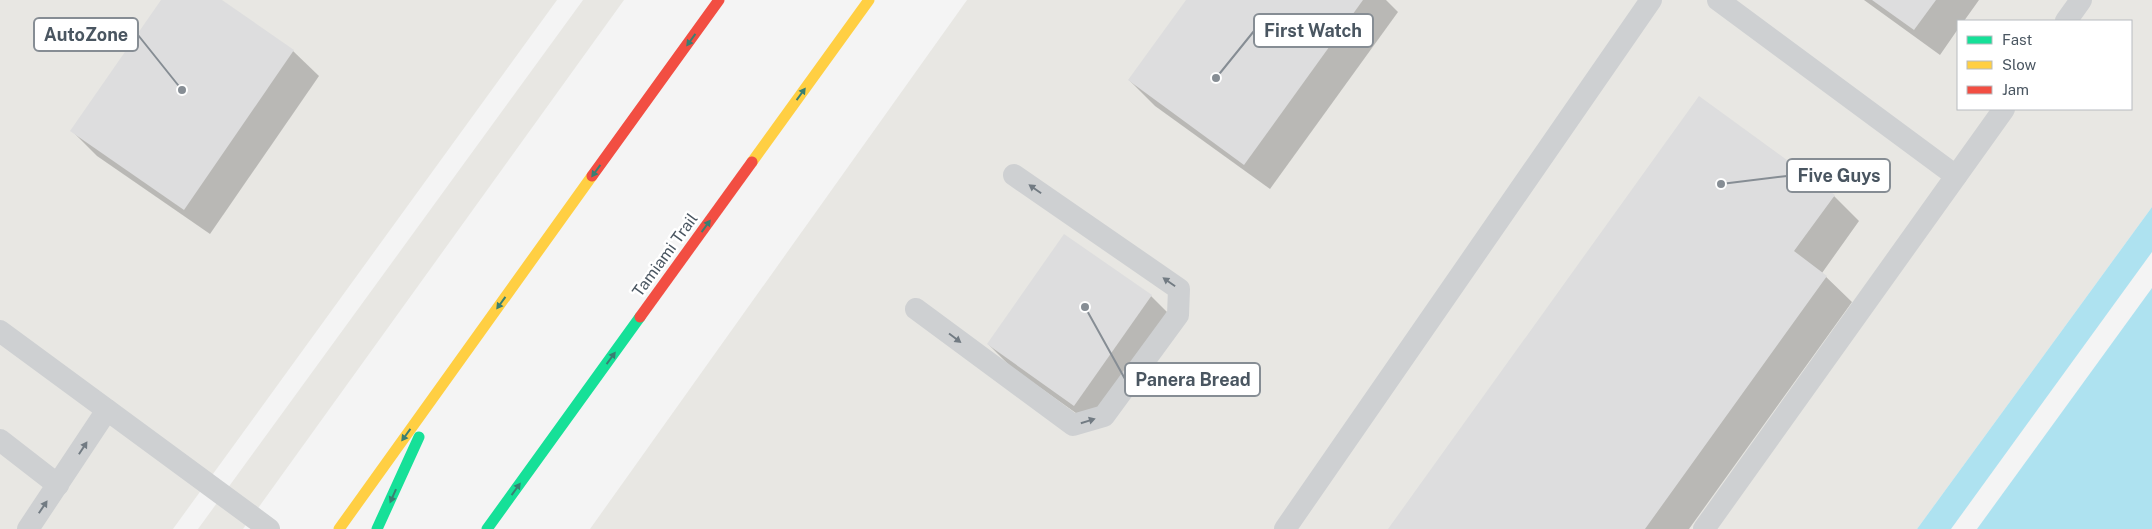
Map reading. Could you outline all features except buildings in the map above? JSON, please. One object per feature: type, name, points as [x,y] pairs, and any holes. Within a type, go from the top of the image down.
[{"type":"main road","points":[[339,529],[719,0]]},
{"type":"main road","name":"Tamiami Trail","points":[[487,529],[869,0]]},
{"type":"main road","points":[[376,529],[381,522],[440,387]]},
{"type":"lane","points":[[1285,529],[1651,0]]},
{"type":"lane","points":[[1718,0],[1956,176]]},
{"type":"lane","points":[[2067,20],[2081,0]]},
{"type":"lane","points":[[1704,529],[2003,110]]},
{"type":"lane","points":[[916,309],[1073,425],[1104,416],[1178,315],[1179,290],[1014,175]]},
{"type":"lane","points":[[0,331],[269,529]]},
{"type":"lane","points":[[28,529],[107,410]]},
{"type":"lane","points":[[0,440],[58,485]]},
{"type":"shaded area","points":[[0,0],[557,0],[173,529],[0,529]]},
{"type":"shaded area","points":[[583,0],[624,0],[243,529],[198,529]]},
{"type":"shaded area","points":[[967,0],[2152,0],[2152,207],[1917,529],[590,529]]},
{"type":"water","points":[[2152,207],[2152,252],[1951,529],[1917,529]]},
{"type":"water","points":[[2152,288],[2152,529],[1977,529]]},
{"type":"traffic: fast","points":[[487,529],[640,317]]},
{"type":"traffic: fast","points":[[377,529],[419,437]]},
{"type":"traffic: slow","points":[[752,162],[869,0]]},
{"type":"traffic: slow","points":[[339,529],[592,176]]},
{"type":"traffic: jam","points":[[592,176],[719,0]]},
{"type":"traffic: jam","points":[[640,317],[752,162]]},
{"type":"place","name":"First Watch","points":[[1216,78]]},
{"type":"place","name":"AutoZone","points":[[182,90]]},
{"type":"place","name":"Five Guys","points":[[1721,184]]},
{"type":"place","name":"Panera Bread","points":[[1085,307]]}]
